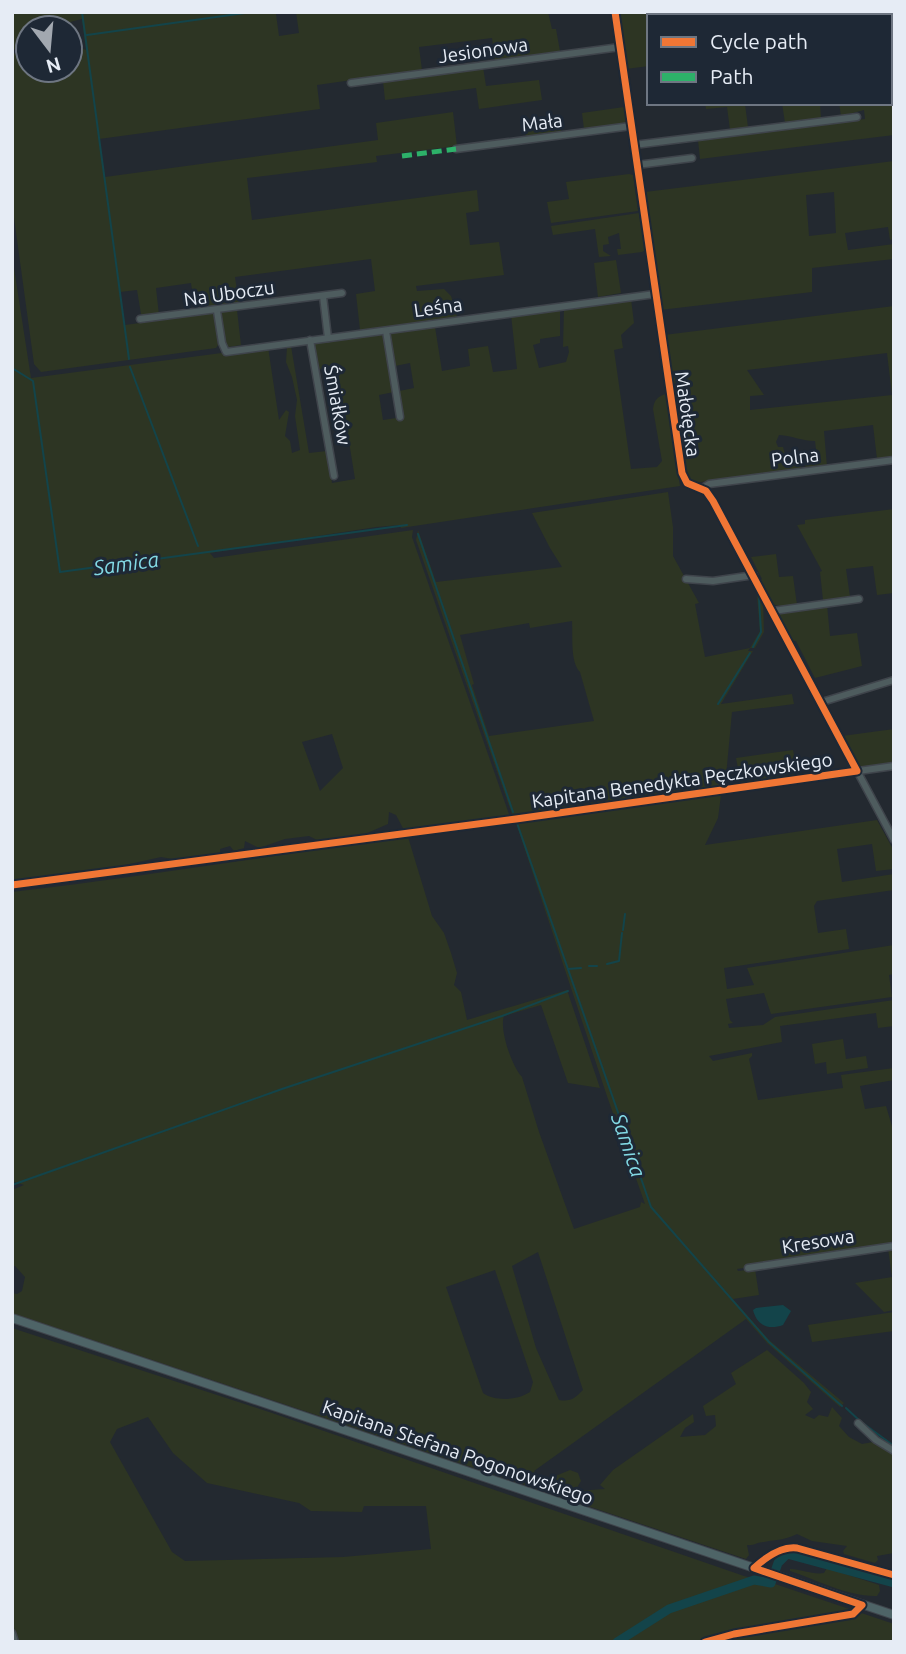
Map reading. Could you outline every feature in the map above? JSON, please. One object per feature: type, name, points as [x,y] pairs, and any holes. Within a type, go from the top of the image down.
[{"type":"main road","name":"Kapitana Stefana Pogonowskiego","points":[[12,1318],[894,1615]]},
{"type":"street","name":"Małołęcka","points":[[615,12],[681,470],[687,483],[708,493],[713,501],[894,840]]},
{"type":"street","name":"Jesionowa","points":[[351,83],[620,47]]},
{"type":"street","points":[[634,145],[857,117]]},
{"type":"street","name":"Mała","points":[[456,149],[631,126]]},
{"type":"street","points":[[637,165],[692,158]]},
{"type":"street","name":"Na Uboczu","points":[[140,319],[342,293]]},
{"type":"street","name":"Leśna","points":[[217,311],[226,352],[655,294]]},
{"type":"street","points":[[323,296],[328,338]]},
{"type":"street","points":[[386,331],[400,417]]},
{"type":"street","name":"Śmiałków","points":[[310,340],[334,476]]},
{"type":"street","name":"Polna","points":[[701,489],[709,484],[894,460]]},
{"type":"street","points":[[686,579],[713,581],[754,575]]},
{"type":"street","points":[[773,611],[859,599]]},
{"type":"street","points":[[822,702],[894,680]]},
{"type":"street","name":"Kapitana Benedykta Pęczkowskiego","points":[[516,820],[894,766]]},
{"type":"street","name":"Kresowa","points":[[748,1268],[894,1246]]},
{"type":"street","points":[[858,1423],[876,1440],[894,1451]]},
{"type":"street","points":[[12,1633],[15,1642]]},
{"type":"green space","points":[[12,12],[273,12],[276,14],[279,36],[299,33],[296,12],[548,12],[552,29],[556,29],[560,51],[495,60],[492,38],[419,47],[422,70],[317,85],[320,109],[99,139],[105,177],[378,140],[376,123],[453,112],[457,146],[376,156],[377,162],[247,178],[252,220],[477,190],[479,211],[466,213],[470,245],[499,242],[504,275],[416,286],[417,291],[444,289],[451,296],[457,315],[455,319],[360,330],[356,294],[375,291],[371,259],[235,277],[239,304],[195,310],[191,283],[156,288],[159,315],[144,317],[141,314],[137,290],[120,292],[125,325],[214,313],[218,345],[216,348],[41,372],[34,364],[12,203],[12,54],[14,84],[84,84],[84,14],[14,14],[12,50]]},
{"type":"green space","points":[[618,12],[663,12],[647,14],[647,66],[626,69]]},
{"type":"green space","points":[[894,12],[894,135],[700,159],[698,140],[865,119],[864,110],[841,116],[839,105],[892,105],[892,14],[663,14]]},
{"type":"green space","points":[[483,67],[486,86],[539,80],[542,100],[479,109],[476,88],[385,100],[383,81]]},
{"type":"green space","points":[[705,105],[745,105],[748,127],[730,130],[727,107],[706,109]]},
{"type":"green space","points":[[782,105],[820,105],[821,118],[785,123]]},
{"type":"green space","points":[[624,107],[626,124],[584,129],[582,113]]},
{"type":"green space","points":[[545,117],[547,123],[560,121],[561,132],[526,137],[524,121]]},
{"type":"green space","points":[[894,161],[894,239],[890,240],[888,227],[845,233],[848,250],[894,244],[894,259],[812,268],[812,292],[660,310],[645,192]],"holes":[[[834,192],[836,233],[809,236],[806,195]]]},
{"type":"green space","points":[[633,175],[638,211],[551,223],[547,202],[569,199],[566,182]]},
{"type":"green space","points":[[639,213],[645,250],[642,252],[618,255],[617,249],[621,249],[619,233],[608,237],[609,244],[603,245],[603,251],[611,256],[599,257],[595,229],[553,235],[551,226]]},
{"type":"green space","points":[[12,255],[31,378],[268,347],[279,420],[286,410],[289,412],[285,436],[290,441],[292,453],[300,450],[295,416],[297,400],[286,362],[287,347],[291,346],[309,453],[327,451],[332,483],[355,479],[337,367],[319,369],[314,343],[382,334],[385,336],[394,392],[379,395],[383,420],[403,417],[399,391],[414,388],[410,363],[395,366],[390,336],[392,333],[435,327],[442,371],[470,366],[468,349],[488,346],[493,372],[517,369],[511,315],[560,308],[560,336],[540,339],[540,343],[533,345],[539,368],[566,362],[569,352],[568,346],[563,347],[564,308],[631,299],[634,323],[621,335],[623,348],[614,350],[631,469],[657,467],[662,461],[653,409],[657,399],[666,394],[680,486],[401,528],[400,525],[376,527],[210,553],[214,558],[413,530],[412,537],[510,817],[405,832],[396,815],[389,812],[388,824],[365,834],[319,841],[309,836],[285,839],[259,848],[245,841],[244,848],[234,851],[230,846],[220,849],[220,854],[178,860],[161,857],[116,867],[12,881]],"holes":[[[332,734],[343,768],[320,791],[302,742]]]},
{"type":"green space","points":[[616,260],[621,293],[598,297],[594,263]]},
{"type":"green space","points":[[894,306],[894,457],[877,459],[873,425],[824,431],[827,467],[806,470],[804,453],[816,449],[815,441],[779,435],[776,442],[778,447],[783,447],[785,454],[800,453],[801,470],[701,482],[691,480],[684,473],[664,335]],"holes":[[[887,353],[892,395],[750,410],[750,396],[764,395],[747,370]]]},
{"type":"green space","points":[[237,310],[241,345],[229,347],[225,344],[221,312]]},
{"type":"green space","points":[[668,492],[673,527],[673,556],[699,603],[695,604],[705,657],[750,648],[748,651],[753,651],[721,704],[792,694],[794,704],[732,712],[725,787],[513,817],[416,540],[418,530],[436,582],[562,567],[532,513]],"holes":[[[572,621],[575,662],[594,721],[489,736],[472,685],[474,684],[460,635],[529,623],[530,628]]]},
{"type":"green space","points":[[894,509],[894,593],[877,595],[873,566],[846,569],[850,597],[823,600],[822,571],[797,525],[805,524],[805,520]]},
{"type":"green space","points":[[776,554],[779,577],[793,576],[797,605],[775,605],[769,600],[759,580],[762,579],[751,557]]},
{"type":"green space","points":[[761,595],[764,632],[755,648],[750,648],[760,631],[757,596]]},
{"type":"green space","points":[[827,605],[830,636],[857,633],[862,666],[815,678],[796,641],[792,641],[779,617],[781,611]]},
{"type":"green space","points":[[894,729],[894,763],[858,767],[842,736]]},
{"type":"green space","points":[[793,750],[798,777],[741,785],[736,758]]},
{"type":"green space","points":[[721,795],[718,818],[705,845],[877,820],[894,851],[894,869],[876,871],[872,844],[837,849],[842,882],[894,874],[894,890],[817,901],[814,906],[818,933],[846,929],[849,949],[724,968],[727,989],[754,985],[747,968],[894,945],[894,974],[889,975],[892,997],[771,1014],[764,993],[726,999],[733,1023],[728,1024],[729,1028],[763,1025],[775,1017],[894,1000],[894,1026],[878,1028],[876,1013],[780,1026],[782,1042],[709,1056],[713,1061],[752,1053],[749,1059],[758,1100],[843,1088],[841,1075],[894,1068],[894,1080],[860,1086],[865,1109],[886,1106],[894,1133],[894,1244],[737,1269],[755,1269],[759,1295],[733,1299],[769,1340],[844,1403],[840,1407],[767,1343],[746,1319],[534,1471],[540,1479],[570,1470],[578,1473],[581,1481],[575,1491],[605,1489],[600,1485],[613,1470],[693,1414],[694,1422],[685,1428],[680,1437],[705,1435],[716,1426],[715,1415],[706,1416],[703,1406],[736,1384],[731,1373],[767,1350],[811,1392],[807,1402],[813,1409],[805,1415],[814,1419],[819,1415],[828,1417],[832,1407],[842,1418],[839,1426],[849,1437],[862,1444],[873,1442],[894,1453],[894,1553],[877,1556],[875,1563],[844,1554],[847,1546],[812,1541],[797,1534],[747,1545],[749,1555],[746,1559],[12,1313],[12,1293],[22,1291],[25,1277],[12,1266],[12,1190],[24,1185],[12,1181],[12,892],[408,837],[432,916],[444,933],[451,953],[457,973],[454,985],[461,992],[467,1020],[567,990],[600,1088],[568,1083],[541,1005],[504,1016],[503,1030],[507,1048],[522,1077],[574,1229],[640,1207],[641,1202],[645,1204],[516,823]],"holes":[[[538,1252],[583,1390],[570,1400],[559,1400],[536,1348],[512,1266]],[[495,1270],[533,1382],[530,1392],[513,1398],[500,1399],[483,1393],[446,1287]]]},
{"type":"green space","points":[[843,1039],[846,1059],[866,1056],[868,1068],[827,1074],[826,1062],[815,1064],[812,1044]]},
{"type":"green space","points":[[894,1247],[894,1310],[884,1312],[855,1283],[892,1277],[888,1248]]},
{"type":"green space","points":[[894,1312],[894,1331],[812,1342],[808,1325]]},
{"type":"green space","points":[[12,1328],[269,1412],[744,1576],[894,1624],[894,1642],[20,1642],[12,1624]],"holes":[[[148,1417],[173,1453],[207,1483],[299,1503],[311,1511],[362,1512],[364,1506],[426,1506],[431,1549],[343,1557],[185,1561],[172,1552],[110,1442],[117,1429]]]},
{"type":"green space","points":[[827,1568],[879,1585],[880,1591],[877,1596],[855,1594],[790,1571],[794,1569],[824,1573]]},
{"type":"water","points":[[783,1305],[791,1311],[783,1325],[778,1326],[764,1325],[757,1320],[753,1310],[756,1308]]},
{"type":"waterway","points":[[82,12],[129,359]]},
{"type":"waterway","points":[[87,35],[252,12]]},
{"type":"waterway","points":[[130,367],[198,546]]},
{"type":"waterway","name":"Samica","points":[[12,368],[33,381],[60,572],[407,525]]},
{"type":"waterway","name":"Samica","points":[[418,534],[513,812]]},
{"type":"waterway","points":[[753,647],[761,632],[759,598]]},
{"type":"waterway","points":[[718,704],[750,653]]},
{"type":"waterway","name":"Samica","points":[[517,823],[651,1207],[769,1342],[842,1406]]},
{"type":"waterway","points":[[623,930],[625,914]]},
{"type":"waterway","points":[[607,964],[619,961],[622,933]]},
{"type":"waterway","points":[[589,966],[597,966]]},
{"type":"waterway","points":[[568,969],[581,968]]},
{"type":"waterway","points":[[12,1185],[568,991]]},
{"type":"waterway","name":"Samica","points":[[846,1408],[861,1422]]},
{"type":"waterway","name":"Samica","points":[[864,1424],[894,1446]]},
{"type":"waterway","points":[[617,1642],[669,1609],[754,1580],[771,1583],[778,1563],[787,1554],[894,1583]]},
{"type":"marked path","points":[[402,156],[456,149]]},
{"type":"cycle path","points":[[12,885],[857,771],[713,501],[706,491],[687,483],[682,473],[615,12]]},
{"type":"cycle path","points":[[705,1642],[734,1634],[853,1614],[862,1605],[754,1568],[780,1551],[797,1548],[894,1575]]}]
